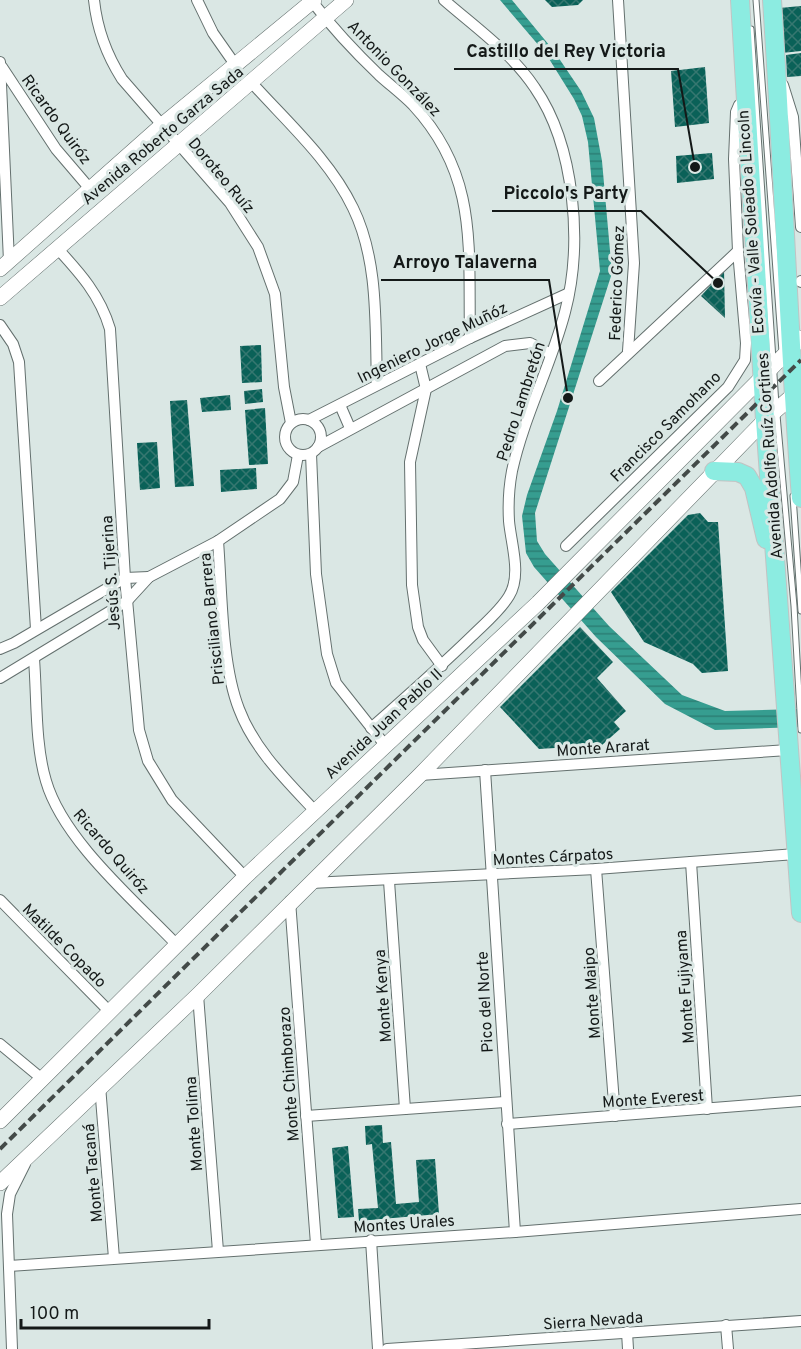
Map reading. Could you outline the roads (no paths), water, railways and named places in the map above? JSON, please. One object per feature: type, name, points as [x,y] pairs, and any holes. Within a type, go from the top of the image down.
[{"type":"main road","name":"Avenida Roberto Garza Sada","points":[[0,298],[176,144],[252,83],[346,0]]},
{"type":"main road","name":"Avenida Adolfo Ruíz Cortines","points":[[740,0],[748,99],[782,359],[796,490]]},
{"type":"main road","name":"Avenida Adolfo Ruíz Cortines","points":[[772,0],[788,266],[782,359],[788,408],[780,602],[788,750],[801,913]]},
{"type":"main road","name":"Avenida Roberto Garza Sada","points":[[5,265],[234,63],[312,1]]},
{"type":"main road","points":[[788,266],[801,281]]},
{"type":"main road","name":"Avenida Juan Pablo II","points":[[0,1120],[108,1010],[245,877],[538,603],[782,359]]},
{"type":"main road","points":[[0,1183],[198,995],[290,901],[420,775],[714,471],[788,408]]},
{"type":"main road","points":[[714,471],[738,472],[747,476],[754,488],[780,602]]},
{"type":"street","name":"Doroteo Ruíz","points":[[94,0],[101,36],[109,59],[176,144],[230,203],[258,247],[275,294],[284,387],[291,423]]},
{"type":"street","points":[[197,0],[213,33],[234,63]]},
{"type":"street","name":"Pedro Lambretón","points":[[371,728],[442,666],[509,597],[513,587],[515,566],[509,511],[511,477],[524,428],[551,354],[569,293],[573,217],[569,176],[556,129],[535,88],[515,63],[444,0]]},
{"type":"street","name":"Federico Gómez","points":[[618,0],[634,251],[628,351]]},
{"type":"street","name":"Antonio González","points":[[312,1],[363,59],[413,105],[446,147],[463,194],[467,219],[470,338]]},
{"type":"street","points":[[776,61],[793,117],[801,227]]},
{"type":"street","name":"Ricardo Quiróz","points":[[0,63],[33,118],[91,190]]},
{"type":"street","name":"Ricardo Quiróz","points":[[0,63],[5,265]]},
{"type":"street","points":[[252,83],[322,160],[353,208],[368,253],[373,285],[377,384]]},
{"type":"street","name":"Francisco Samohano","points":[[566,546],[728,387],[745,360],[746,344],[738,251],[735,130],[739,105],[748,99]]},
{"type":"street","name":"Jesús S. Tijerina","points":[[57,248],[87,280],[102,303],[110,329],[134,704],[148,761],[172,800],[245,877]]},
{"type":"street","points":[[599,381],[628,351],[738,251]]},
{"type":"street","name":"Ingeniero Jorge Muñóz","points":[[309,420],[470,338],[569,293]]},
{"type":"street","points":[[0,325],[13,344],[19,362],[36,629]]},
{"type":"street","points":[[385,745],[336,683],[327,654],[316,574],[314,451],[321,435],[315,423],[309,420],[296,420],[291,423],[284,437],[291,451],[298,455],[314,451],[350,428],[505,346],[530,343],[551,354]]},
{"type":"street","points":[[420,364],[426,389],[410,462],[412,585],[418,627],[423,640],[442,666]]},
{"type":"street","points":[[340,405],[350,428]]},
{"type":"street","points":[[0,678],[127,601],[149,577],[218,541],[280,499],[293,482],[298,455]]},
{"type":"street","name":"Prisciliano Barrera","points":[[218,541],[227,651],[239,710],[271,764],[315,811]]},
{"type":"street","points":[[0,649],[125,578],[149,577]]},
{"type":"street","name":"Ricardo Quiróz","points":[[34,659],[46,781],[62,818],[81,843],[176,944]]},
{"type":"street","name":"Monte Ararat","points":[[420,775],[788,750]]},
{"type":"street","name":"Pico del Norte","points":[[485,770],[505,1102],[516,1232]]},
{"type":"street","name":"Montes Cárpatos","points":[[310,883],[389,881],[796,854]]},
{"type":"street","name":"Monte Fujiyama","points":[[691,862],[707,1109]]},
{"type":"street","name":"Monte Maipo","points":[[596,868],[615,1116]]},
{"type":"street","name":"Monte Kenya","points":[[389,881],[405,1109]]},
{"type":"street","name":"Matilde Copado","points":[[0,900],[108,1010]]},
{"type":"street","name":"Monte Chimborazo","points":[[290,901],[316,1244]]},
{"type":"street","name":"Monte Tolima","points":[[198,995],[218,1251]]},
{"type":"street","points":[[0,1044],[40,1078]]},
{"type":"street","name":"Monte Tacaná","points":[[100,1086],[114,1258]]},
{"type":"street","name":"Monte Everest","points":[[507,1124],[801,1101]]},
{"type":"street","points":[[306,1116],[505,1102]]},
{"type":"street","points":[[12,1349],[8,1203],[16,1180],[31,1153]]},
{"type":"street","name":"Montes Urales","points":[[9,1266],[516,1232],[801,1209]]},
{"type":"street","points":[[371,1240],[378,1349]]},
{"type":"street","name":"Sierra Nevada","points":[[387,1349],[529,1344],[627,1332],[801,1321]]},
{"type":"street","points":[[726,1325],[728,1349]]},
{"type":"street","points":[[627,1332],[628,1349]]},
{"type":"lane","name":"Ecovía - Valle Soleado a Lincoln","points":[[748,0],[782,359]]},
{"type":"lane","points":[[756,0],[782,359]]},
{"type":"lane","points":[[788,408],[794,606],[801,730]]},
{"type":"lane","points":[[796,490],[801,611]]},
{"type":"railway","points":[[0,1149],[801,360]]},
{"type":"place","name":"Castillo del Rey Victoria","points":[[695,167]]},
{"type":"place","name":"Piccolo's Party","points":[[718,283]]},
{"type":"place","name":"Arroyo Talaverna","points":[[568,398]]}]
